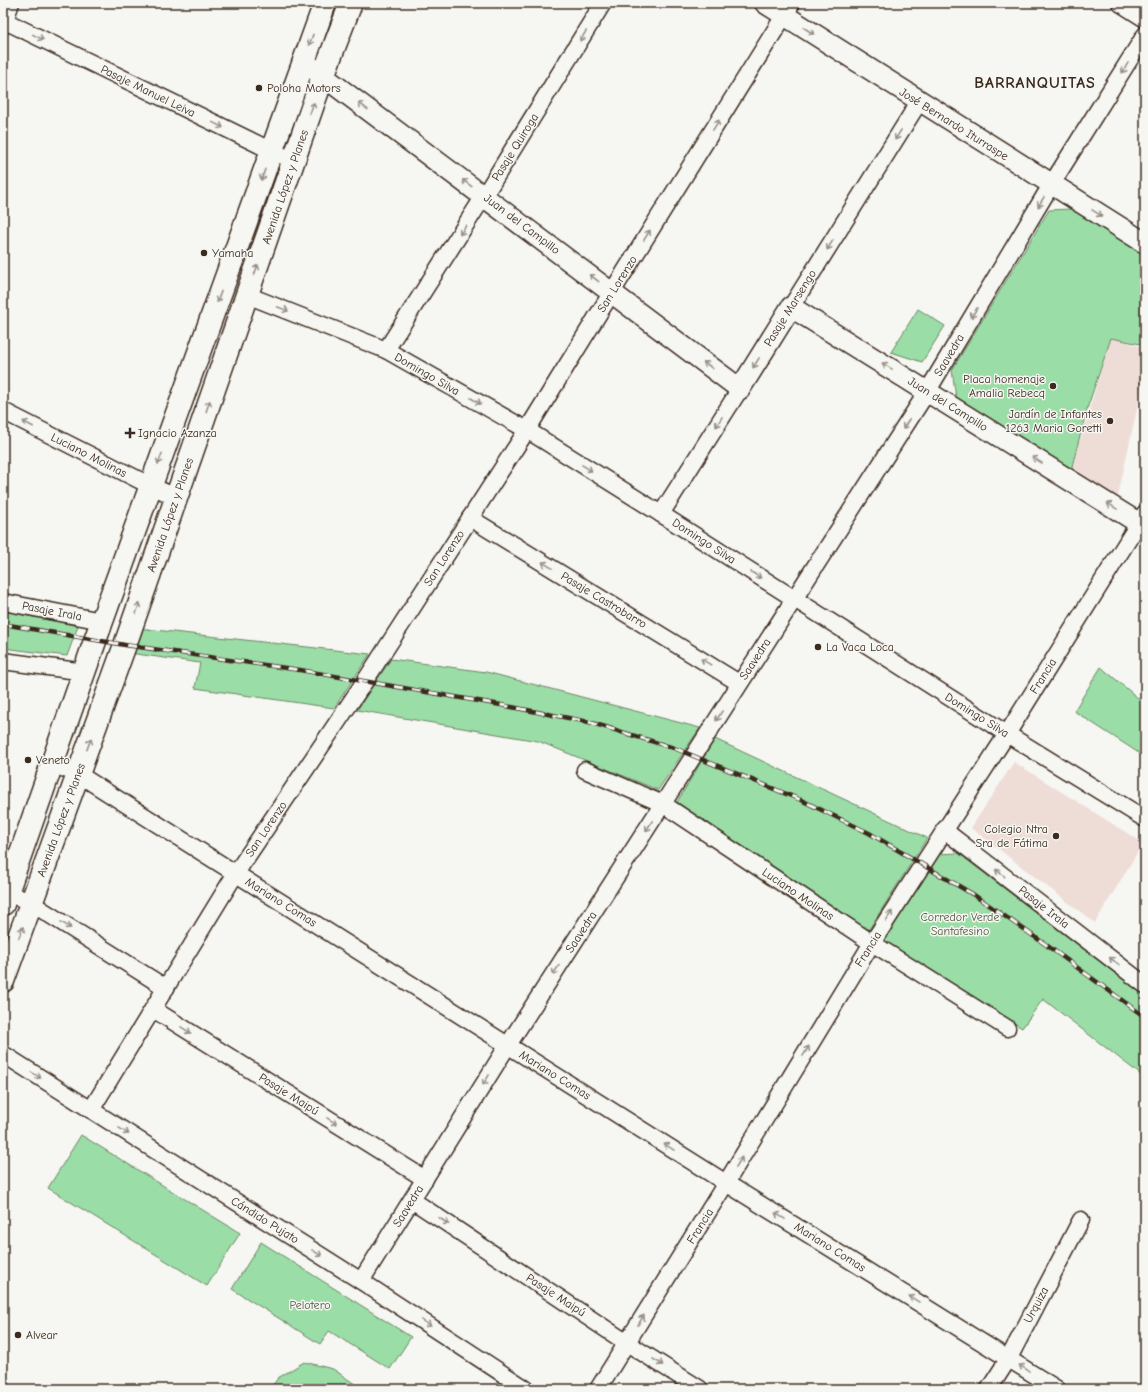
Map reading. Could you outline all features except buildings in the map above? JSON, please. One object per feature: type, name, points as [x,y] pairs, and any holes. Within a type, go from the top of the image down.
[{"type":"main road","name":"Avenida López y Planes","points":[[5,898],[102,621],[325,3]]},
{"type":"main road","name":"Avenida López y Planes","points":[[3,982],[125,645],[323,76],[351,3]]},
{"type":"main road","points":[[343,24],[354,3]]},
{"type":"street","points":[[4,22],[11,3]]},
{"type":"street","name":"Pasaje Quiroga","points":[[386,350],[484,196],[603,3]]},
{"type":"street","name":"José Bernardo Iturraspe","points":[[765,3],[788,9],[919,102],[1145,243]]},
{"type":"street","points":[[1120,3],[1145,19]]},
{"type":"street","name":"San Lorenzo","points":[[91,1110],[236,873],[366,681],[526,430],[788,9]]},
{"type":"street","name":"Pasaje Manuel Leiva","points":[[4,22],[294,161]]},
{"type":"street","name":"Saavedra","points":[[361,1281],[508,1045],[663,804],[739,682],[927,392],[1051,185],[1145,35]]},
{"type":"street","name":"Juan del Campillo","points":[[303,61],[740,388]]},
{"type":"street","name":"Pasaje Marsengo","points":[[662,514],[919,102]]},
{"type":"street","name":"Domingo Silva","points":[[247,294],[386,350],[526,430],[662,514],[1006,734],[1145,819]]},
{"type":"street","name":"Juan del Campillo","points":[[791,307],[927,392],[1143,521]]},
{"type":"street","name":"Luciano Molinas","points":[[3,411],[151,486],[176,497]]},
{"type":"street","name":"Pasaje Castrobarro","points":[[470,518],[739,682]]},
{"type":"street","name":"Francia","points":[[598,1389],[726,1183],[872,943],[1143,521]]},
{"type":"street","name":"Pasaje Irala","points":[[3,602],[102,621]]},
{"type":"street","points":[[3,661],[85,672]]},
{"type":"street","name":"Mariano Comas","points":[[52,764],[78,774],[726,1183],[1057,1389]]},
{"type":"street","name":"Luciano Molinas","points":[[585,770],[663,804],[872,943],[1007,1028]]},
{"type":"street","name":"Pasaje Irala","points":[[944,830],[1145,985]]},
{"type":"street","points":[[5,898],[32,903],[166,988]]},
{"type":"street","name":"Pasaje Maipú","points":[[153,1009],[425,1179]]},
{"type":"street","name":"Cándido Pujato","points":[[3,1054],[361,1281],[526,1389]]},
{"type":"street","name":"Pasaje Maipú","points":[[412,1200],[627,1343],[700,1389]]},
{"type":"street","name":"Urquiza","points":[[989,1389],[1009,1358],[1081,1220]]},
{"type":"shaded area","name":"Jardín de Infantes 1263 Maria Goretti","points":[[1111,337],[1145,348],[1145,372],[1117,500],[1071,470]]},
{"type":"shaded area","name":"Colegio Ntra Sra de Fátima","points":[[1014,762],[1143,843],[1095,923],[971,828]]},
{"type":"green space","points":[[1071,209],[1145,255],[1145,345],[1111,338],[1087,409],[1071,470],[956,398],[952,370],[1049,210]]},
{"type":"green space","points":[[918,309],[945,326],[922,362],[891,352]]},
{"type":"green space","points":[[3,611],[78,626],[67,656],[3,648]]},
{"type":"green space","points":[[137,628],[370,654],[334,708],[195,688],[200,663],[129,653]]},
{"type":"green space","points":[[391,659],[486,672],[700,728],[658,790],[538,741],[357,710]]},
{"type":"green space","points":[[1101,667],[1145,704],[1145,757],[1074,711]]},
{"type":"green space","name":"Corredor Verde Santafesino","points":[[715,739],[927,838],[868,931],[677,802]]},
{"type":"green space","name":"Corredor Verde Santafesino","points":[[958,853],[1145,996],[1145,1078],[1043,999],[1022,1028],[884,941],[938,854]]},
{"type":"green space","points":[[81,1135],[240,1233],[207,1286],[48,1188]]},
{"type":"green space","name":"Pelotero","points":[[261,1242],[411,1337],[390,1369],[329,1331],[320,1344],[232,1289]]},
{"type":"green space","points":[[304,1362],[333,1369],[362,1389],[270,1389],[278,1378]]},
{"type":"railway","points":[[3,624],[125,645],[300,670],[501,705],[589,722],[674,748],[801,800],[869,833],[974,895],[1045,944],[1145,1017]]},
{"type":"place","name":"Poloha Motors","points":[[259,88]]},
{"type":"place","name":"Yamaha","points":[[204,253]]},
{"type":"place","name":"Placa homenaje Amalia Rebecq","points":[[1053,386]]},
{"type":"place","name":"Jardín de Infantes 1263 Maria Goretti","points":[[1110,421]]},
{"type":"place","name":"Ignacio Azanza","points":[[130,433]]},
{"type":"place","name":"La Vaca Loca","points":[[818,647]]},
{"type":"place","name":"Veneto","points":[[28,760]]},
{"type":"place","name":"Colegio Ntra Sra de Fátima","points":[[1056,836]]},
{"type":"place","name":"Alvear","points":[[18,1335]]},
{"type":"district","name":"BARRANQUITAS","points":[[1035,82]]}]
